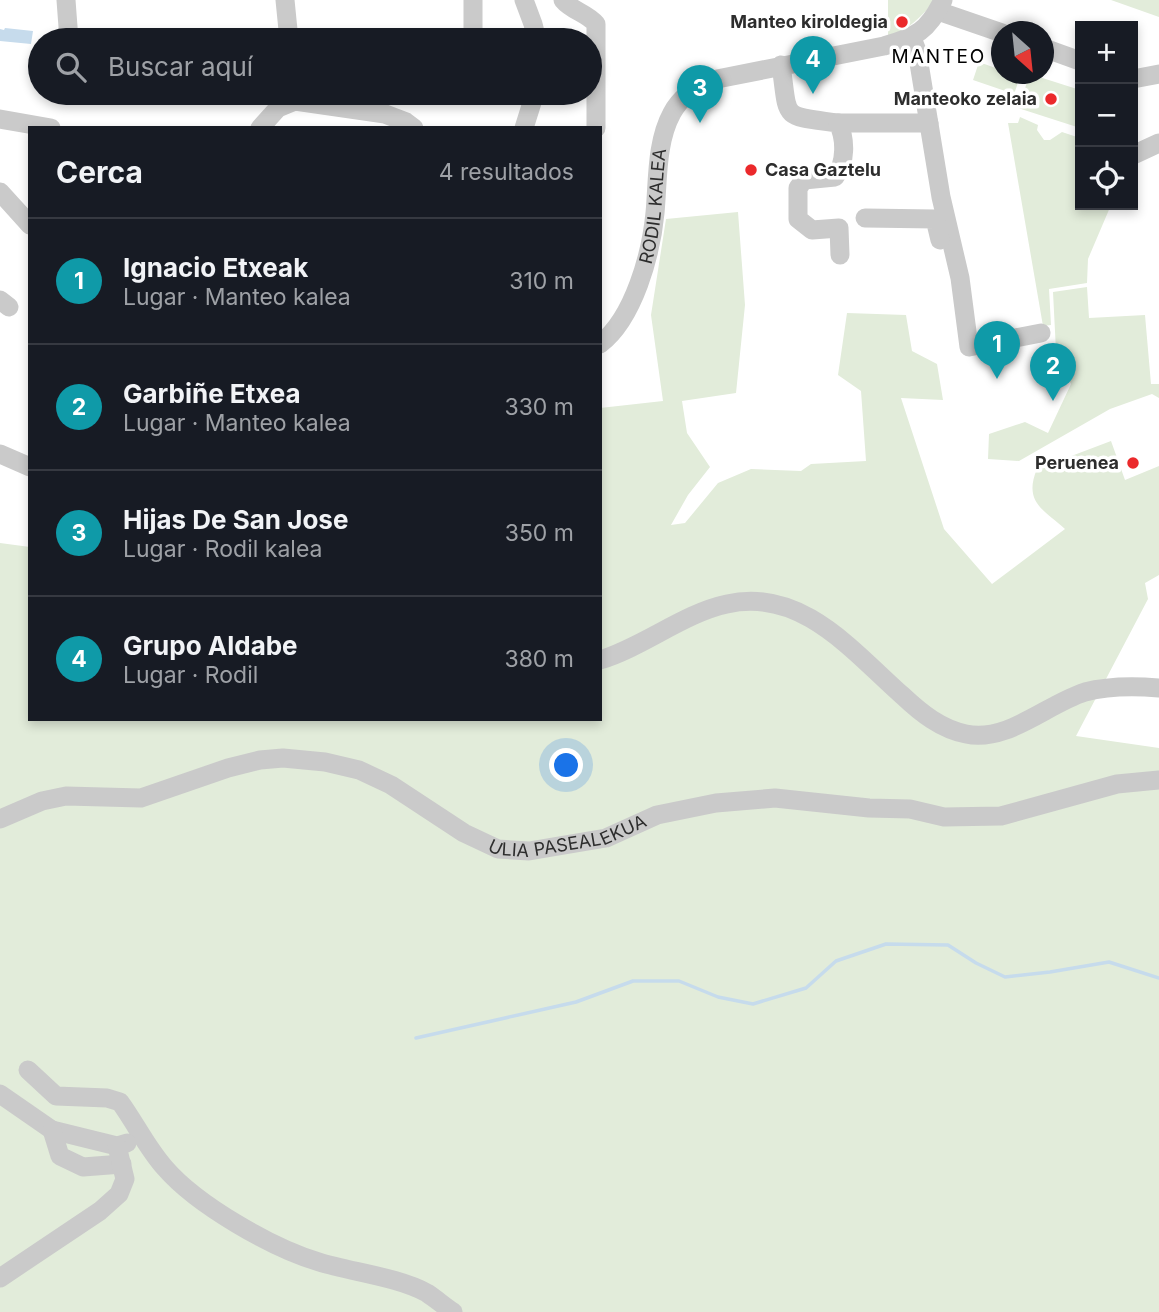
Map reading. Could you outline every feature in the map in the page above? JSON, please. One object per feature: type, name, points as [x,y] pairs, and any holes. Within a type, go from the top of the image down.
[{"type":"street","points":[[66,0],[68,28]]},
{"type":"street","points":[[285,0],[288,28]]},
{"type":"street","points":[[472,0],[473,28]]},
{"type":"street","points":[[524,0],[534,28]]},
{"type":"street","points":[[563,0],[568,6],[591,18],[596,28]]},
{"type":"street","points":[[940,6],[991,28]]},
{"type":"street","name":"RODIL KALEA","points":[[602,342],[620,324],[642,272],[655,218],[665,129],[686,94],[706,81],[884,46],[912,37],[922,32],[940,6]]},
{"type":"street","points":[[912,37],[918,51],[945,218],[958,269],[969,347],[1041,333]]},
{"type":"street","points":[[1054,52],[1075,59]]},
{"type":"street","points":[[776,66],[787,110],[795,117],[838,123],[929,123]]},
{"type":"street","points":[[1138,78],[1159,74]]},
{"type":"street","points":[[262,126],[283,105]]},
{"type":"street","points":[[337,105],[385,114],[411,126]]},
{"type":"street","points":[[525,126],[531,105]]},
{"type":"street","points":[[596,105],[596,126]]},
{"type":"street","points":[[0,119],[40,126]]},
{"type":"street","points":[[838,123],[842,131],[843,166],[835,177],[804,180],[797,188],[798,219],[812,230],[839,228],[840,255]]},
{"type":"street","points":[[1138,153],[1159,143]]},
{"type":"street","points":[[0,192],[28,223]]},
{"type":"street","points":[[865,218],[935,219],[947,267],[958,269]]},
{"type":"street","points":[[0,454],[28,466]]},
{"type":"street","points":[[602,659],[727,604],[756,601],[785,606],[814,618],[916,708],[936,723],[967,734],[993,734],[1085,692],[1127,687],[1159,688]]},
{"type":"street","name":"ULIA PASEALEKUA","points":[[0,819],[42,801],[66,796],[141,797],[228,768],[260,760],[283,758],[325,762],[359,770],[391,785],[464,833],[498,849],[528,851],[606,838],[657,815],[716,803],[775,798],[869,808],[910,809],[944,817],[1001,816],[1117,784],[1159,780]]},
{"type":"street","points":[[27,1070],[56,1096],[107,1098],[120,1102],[141,1137],[166,1170],[193,1195],[260,1237],[318,1262],[368,1273],[425,1292],[453,1312]]},
{"type":"street","points":[[0,1094],[52,1130],[120,1155]]},
{"type":"street","points":[[52,1130],[60,1156],[83,1167],[120,1155],[141,1137]]},
{"type":"street","points":[[0,1278],[100,1211],[119,1194],[125,1179],[120,1155]]},
{"type":"green space","name":"Manteo kiroldegia","points":[[888,0],[935,0],[914,22],[888,39]]},
{"type":"green space","points":[[1111,0],[1159,0],[1159,17]]},
{"type":"green space","points":[[979,62],[991,66],[991,84],[1018,84],[1014,94],[973,80]]},
{"type":"green space","name":"Manteoko zelaia","points":[[1054,82],[1075,88],[1075,126],[1018,108],[1026,84],[1054,84]]},
{"type":"green space","points":[[1020,117],[1038,125],[1037,130],[1044,140],[1050,140],[1062,132],[1075,136],[1075,210],[1109,210],[1088,259],[1087,283],[1049,289],[1051,325],[1043,326],[1008,123],[1018,123]]},
{"type":"green space","points":[[738,212],[745,305],[736,393],[682,401],[687,433],[710,467],[688,495],[671,525],[685,523],[718,483],[751,469],[801,471],[811,464],[866,461],[861,391],[838,375],[847,313],[906,315],[912,351],[937,364],[943,400],[901,398],[944,529],[992,584],[1065,529],[1043,510],[1034,497],[1033,480],[1037,469],[1111,441],[1125,480],[1159,466],[1159,575],[1145,583],[1148,599],[1076,736],[1159,748],[1159,1312],[0,1312],[0,543],[28,547],[28,721],[602,721],[602,408],[663,401],[651,315],[666,219]]},
{"type":"green space","points":[[1087,287],[1089,318],[1145,315],[1151,384],[1159,384],[1159,398],[1152,394],[1110,409],[1019,461],[988,459],[989,434],[1025,422],[1048,433],[1071,384],[1056,351],[1053,292]]},
{"type":"water","points":[[0,29],[28,30],[28,44],[0,41]]},
{"type":"waterway","points":[[416,1038],[576,1002],[633,981],[679,981],[718,997],[753,1004],[806,988],[836,961],[886,944],[948,945],[1005,977],[1109,962],[1159,978]]},
{"type":"place","name":"Manteo kiroldegia","points":[[902,22]]},
{"type":"place","name":"Grupo Aldabe","points":[[813,94]]},
{"type":"place","name":"Manteoko zelaia","points":[[1051,99]]},
{"type":"place","name":"Hijas De San Jose","points":[[700,123]]},
{"type":"place","name":"Casa Gaztelu","points":[[751,170]]},
{"type":"place","name":"Ignacio Etxeak","points":[[997,379]]},
{"type":"place","name":"Garbiñe Etxea","points":[[1053,401]]},
{"type":"place","name":"Peruenea","points":[[1133,463]]},
{"type":"district","name":"MANTEO","points":[[939,56]]}]
